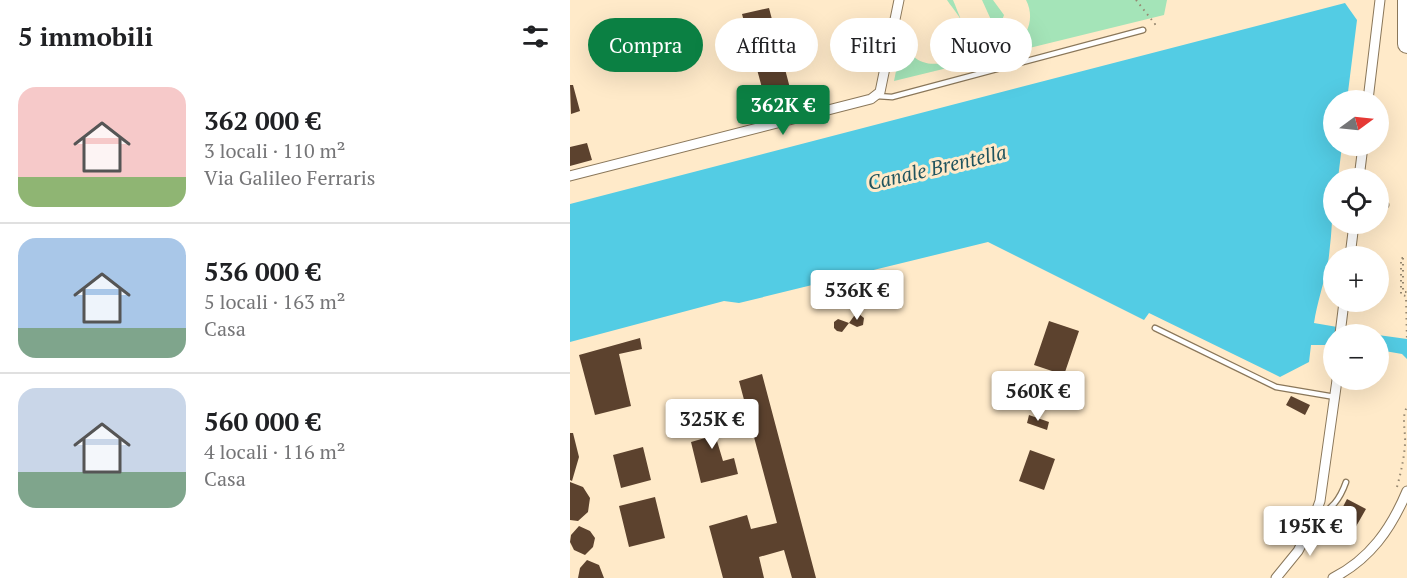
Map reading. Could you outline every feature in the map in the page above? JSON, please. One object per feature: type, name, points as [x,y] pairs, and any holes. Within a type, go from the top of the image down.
[{"type":"highway","points":[[1407,0],[1407,44]]},
{"type":"street","points":[[570,176],[872,99],[880,92],[899,0]]},
{"type":"street","points":[[1369,90],[1380,0]]},
{"type":"street","points":[[1276,578],[1298,551],[1320,501],[1336,390]]},
{"type":"street","points":[[1333,578],[1349,569],[1380,542],[1407,491]]},
{"type":"lane","points":[[877,96],[892,97],[1143,30]]},
{"type":"lane","points":[[1155,327],[1276,387],[1335,397]]},
{"type":"lane","points":[[1314,517],[1335,505],[1346,482]]},
{"type":"path","points":[[1136,0],[1155,24],[1143,30]]},
{"type":"path","points":[[1405,292],[1403,258],[1401,258],[1401,295],[1406,296],[1407,342]]},
{"type":"path","points":[[1397,487],[1403,465],[1404,412],[1407,407]]},
{"type":"green space","points":[[947,0],[953,0],[961,18]]},
{"type":"green space","points":[[982,0],[993,0],[1004,15],[1003,18],[990,18]]},
{"type":"green space","points":[[1026,0],[1167,0],[1164,15],[1032,47],[1032,18],[1030,18]]},
{"type":"green space","points":[[918,59],[930,63],[931,72],[894,81],[896,72],[918,72]]},
{"type":"water","name":"Canale Brentella","points":[[1345,3],[1357,20],[1348,90],[1323,90],[1323,156],[1341,156],[1339,168],[1323,168],[1323,234],[1331,234],[1330,246],[1323,246],[1323,283],[1314,323],[1323,325],[1323,345],[1311,345],[1309,362],[1280,377],[1149,313],[1144,320],[988,242],[739,303],[724,301],[570,342],[570,204]]},
{"type":"water","points":[[1389,337],[1407,339],[1407,359],[1402,354],[1389,352]]},
{"type":"building","points":[[769,8],[772,18],[743,18],[742,14]]},
{"type":"building","points":[[758,72],[786,72],[791,92],[765,99]]},
{"type":"building","points":[[570,85],[573,85],[580,111],[571,114]]},
{"type":"building","points":[[587,143],[592,160],[570,166],[570,147]]},
{"type":"building","points":[[859,314],[864,318],[863,325],[857,327],[849,323],[854,316]]},
{"type":"building","points":[[838,319],[849,323],[842,332],[834,328],[834,322]]},
{"type":"building","points":[[1049,321],[1079,331],[1064,375],[1034,365]]},
{"type":"building","points":[[640,338],[642,349],[619,354],[631,406],[595,415],[579,355]]},
{"type":"building","points":[[762,374],[816,578],[792,578],[784,550],[759,557],[764,578],[723,578],[709,526],[747,515],[751,529],[777,523],[739,381]]},
{"type":"building","points":[[1291,396],[1310,405],[1305,415],[1286,405]]},
{"type":"building","points":[[724,410],[729,427],[714,431],[723,461],[734,458],[738,474],[701,483],[691,442],[705,438],[699,416]]},
{"type":"building","points":[[1029,415],[1049,422],[1047,430],[1027,423]]},
{"type":"building","points":[[570,433],[573,433],[579,457],[572,481],[570,480]]},
{"type":"building","points":[[643,447],[651,480],[621,488],[613,455]]},
{"type":"building","points":[[1030,450],[1055,459],[1044,490],[1019,481]]},
{"type":"building","points":[[570,482],[583,487],[590,498],[588,512],[578,521],[570,520]]},
{"type":"building","points":[[655,497],[665,538],[629,547],[619,506]]},
{"type":"building","points":[[1347,499],[1366,509],[1350,537],[1332,528]]},
{"type":"building","points":[[579,526],[590,531],[595,538],[593,547],[585,555],[574,550],[570,542],[571,535]]},
{"type":"building","points":[[587,560],[599,565],[604,578],[578,578],[580,568]]}]
